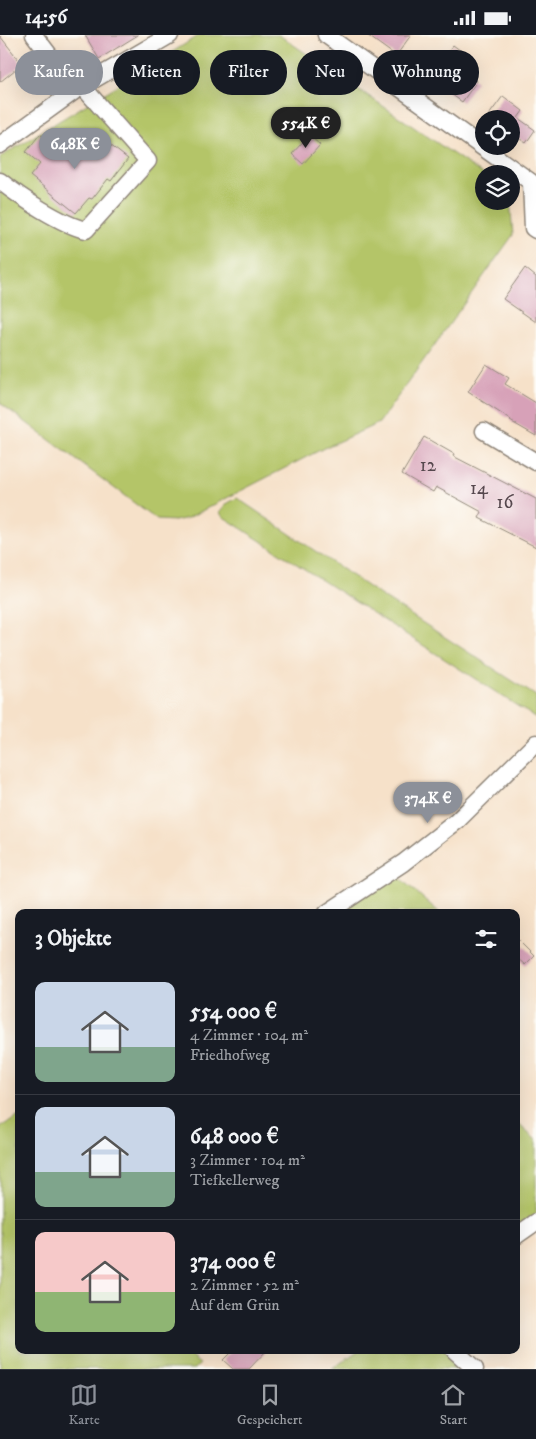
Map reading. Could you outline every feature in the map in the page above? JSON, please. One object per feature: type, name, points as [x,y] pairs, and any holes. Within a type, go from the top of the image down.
[{"type":"street","points":[[34,35],[47,50]]},
{"type":"street","points":[[103,75],[170,35]]},
{"type":"street","points":[[326,35],[531,182],[533,228],[536,230]]},
{"type":"street","points":[[0,145],[71,95]]},
{"type":"street","points":[[0,181],[73,227],[86,230],[93,223],[148,161],[86,95]]},
{"type":"street","points":[[484,431],[536,462]]},
{"type":"street","points":[[333,909],[403,863],[458,821],[536,743]]},
{"type":"street","points":[[520,1233],[536,1222]]},
{"type":"street","points":[[458,1354],[475,1369]]},
{"type":"green space","points":[[200,35],[279,35],[301,50],[297,50],[297,95],[363,95],[363,92],[475,169],[475,210],[511,210],[513,235],[379,423],[324,448],[188,518],[175,521],[157,520],[0,403],[0,157],[113,88],[113,95],[200,95],[200,50],[175,50]]},
{"type":"green space","points":[[237,498],[386,599],[536,696],[536,718],[222,516],[220,512],[228,503]]},
{"type":"green space","points":[[394,873],[436,909],[340,909]]},
{"type":"green space","points":[[15,1119],[15,1354],[194,1354],[191,1357],[200,1364],[195,1369],[0,1369],[0,1128]]},
{"type":"green space","points":[[520,1126],[536,1140],[536,1215],[520,1226]]},
{"type":"green space","points":[[353,1354],[448,1354],[461,1369],[332,1369]]},
{"type":"building","points":[[85,35],[138,35],[103,57],[103,50],[94,50]]},
{"type":"building","points":[[367,35],[411,35],[400,50],[388,50]]},
{"type":"building","points":[[0,36],[15,55],[15,70],[0,82]]},
{"type":"building","points":[[453,45],[460,50],[449,50]]},
{"type":"building","points":[[452,95],[467,95],[462,102]]},
{"type":"building","points":[[503,96],[523,111],[520,115],[520,110],[493,110]]},
{"type":"building","points":[[520,119],[535,130],[526,143],[520,139]]},
{"type":"building","points":[[40,134],[74,161],[96,134],[128,159],[111,181],[108,179],[92,199],[89,198],[76,213],[30,176],[40,164],[26,152]]},
{"type":"building","points":[[309,135],[320,145],[303,164],[292,154]]},
{"type":"building","points":[[525,268],[536,277],[536,322],[503,299]]},
{"type":"building","points":[[486,364],[509,378],[505,384],[536,403],[536,436],[510,421],[468,392]]},
{"type":"building","points":[[424,437],[454,454],[453,456],[536,499],[536,547],[479,518],[482,512],[436,487],[433,492],[402,474]]},
{"type":"building","points":[[520,942],[534,956],[525,965],[520,961]]},
{"type":"building","points":[[229,1354],[263,1354],[249,1369],[233,1369],[223,1360]]}]
